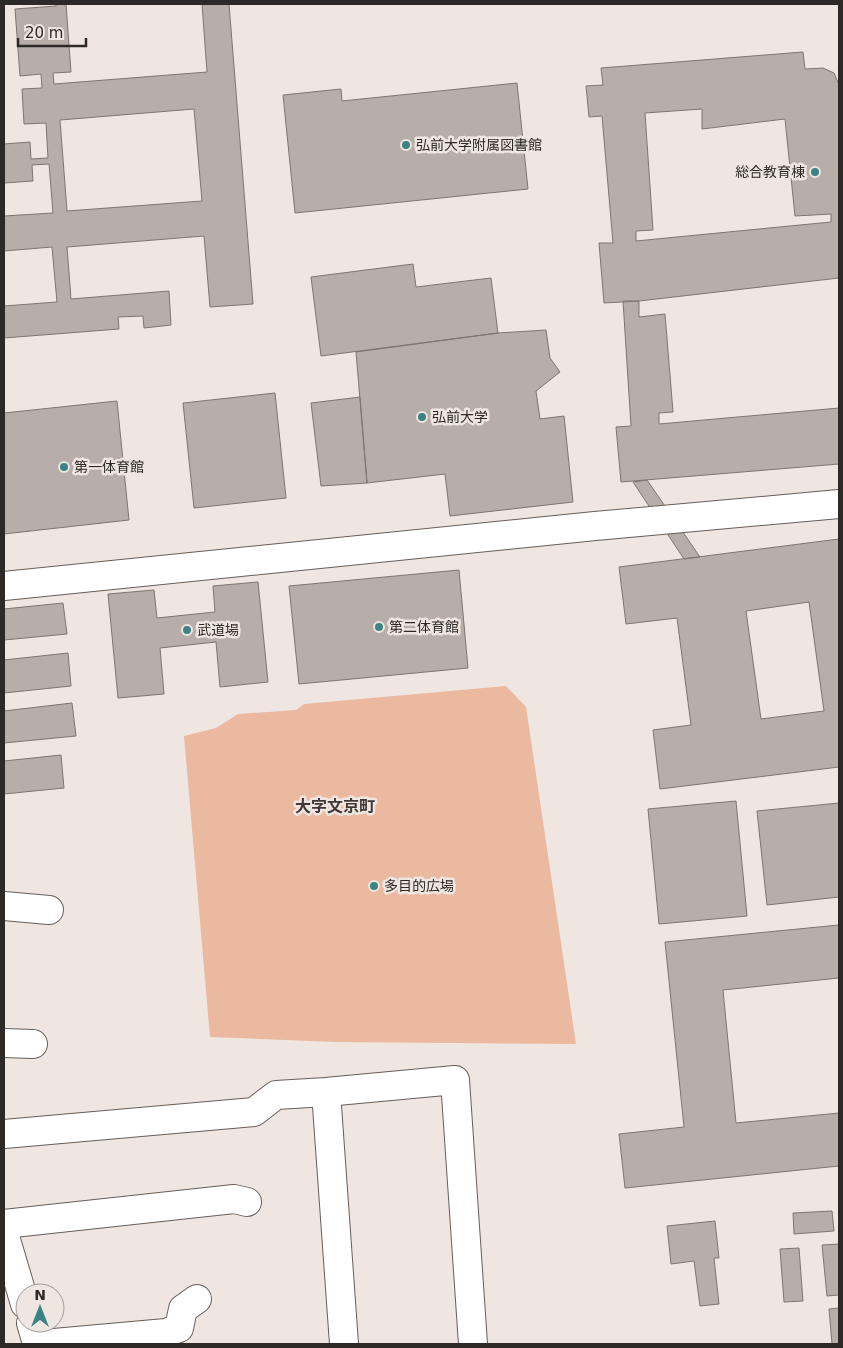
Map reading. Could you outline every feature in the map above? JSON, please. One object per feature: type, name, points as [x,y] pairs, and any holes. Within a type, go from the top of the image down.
[{"type":"street","points":[[4,586],[594,526],[839,504]]},
{"type":"street","points":[[4,906],[49,910]]},
{"type":"street","points":[[4,1043],[33,1044]]},
{"type":"street","points":[[4,1134],[254,1112],[276,1095],[455,1080],[473,1344]]},
{"type":"street","points":[[326,1092],[344,1344]]},
{"type":"street","points":[[4,1224],[234,1199],[247,1202]]},
{"type":"street","points":[[4,1233],[19,1283]]},
{"type":"street","points":[[43,1344],[166,1334],[179,1328],[183,1309],[197,1299]]},
{"type":"shaded area","name":"多目的広場","points":[[506,686],[526,707],[576,1044],[335,1042],[210,1037],[184,736],[216,728],[238,714],[296,710],[304,704]]},
{"type":"building","points":[[56,4],[66,4],[71,72],[53,73],[54,84],[207,72],[202,4],[229,4],[253,304],[210,307],[204,236],[67,247],[71,299],[169,291],[171,325],[144,328],[143,316],[118,317],[119,329],[4,338],[4,306],[57,302],[52,247],[4,251],[4,216],[53,213],[49,164],[32,165],[33,181],[4,183],[4,144],[30,142],[31,159],[48,158],[46,123],[24,124],[22,89],[42,88],[41,74],[20,76],[15,9],[56,6]],"holes":[[[194,109],[202,201],[67,211],[60,120]]]},
{"type":"building","name":"総合教育棟","points":[[803,52],[805,69],[823,68],[834,73],[839,85],[839,278],[639,301],[604,303],[599,243],[613,243],[602,116],[589,117],[586,86],[603,85],[601,68]],"holes":[[[702,109],[702,129],[785,119],[795,216],[831,214],[831,222],[636,241],[636,231],[653,230],[645,113]]]},
{"type":"building","name":"弘前大学附属図書館","points":[[517,83],[528,189],[295,213],[283,95],[341,89],[342,101]]},
{"type":"building","points":[[413,264],[416,287],[491,278],[498,333],[321,356],[311,277]]},
{"type":"building","points":[[623,301],[639,301],[639,317],[665,314],[673,412],[659,413],[659,424],[839,408],[839,464],[621,482],[616,427],[631,426]]},
{"type":"building","points":[[546,330],[550,358],[560,372],[536,391],[540,419],[564,416],[573,502],[450,516],[445,474],[367,483],[356,352],[498,333]]},
{"type":"building","points":[[275,393],[286,498],[194,508],[183,403]]},
{"type":"building","points":[[360,397],[367,483],[321,486],[311,403]]},
{"type":"building","name":"第一体育館","points":[[117,401],[129,520],[4,534],[4,413]]},
{"type":"building","points":[[647,480],[700,557],[684,559],[633,482]]},
{"type":"building","points":[[839,539],[839,767],[660,789],[653,730],[691,725],[677,618],[626,624],[619,567]],"holes":[[[809,602],[824,711],[761,719],[746,611]]]},
{"type":"building","name":"第二体育館","points":[[459,570],[468,668],[299,684],[289,586]]},
{"type":"building","name":"武道場","points":[[258,582],[268,682],[220,687],[216,642],[160,648],[164,694],[118,698],[108,594],[154,590],[157,618],[215,612],[213,586]]},
{"type":"building","points":[[63,603],[67,634],[4,640],[4,609]]},
{"type":"building","points":[[68,653],[71,686],[4,693],[4,660]]},
{"type":"building","points":[[72,703],[76,736],[4,743],[4,711]]},
{"type":"building","points":[[61,755],[64,788],[4,794],[4,761]]},
{"type":"building","points":[[736,801],[747,916],[659,924],[648,809]]},
{"type":"building","points":[[839,803],[839,897],[767,905],[757,811]]},
{"type":"building","points":[[839,925],[839,978],[723,990],[736,1123],[839,1113],[839,1166],[625,1188],[619,1134],[684,1127],[665,942]]},
{"type":"building","points":[[832,1211],[834,1231],[794,1234],[793,1213]]},
{"type":"building","points":[[715,1221],[719,1258],[714,1258],[719,1304],[700,1306],[694,1261],[671,1264],[667,1226]]},
{"type":"building","points":[[839,1244],[839,1295],[827,1296],[822,1245]]},
{"type":"building","points":[[799,1248],[803,1301],[784,1302],[780,1249]]},
{"type":"building","points":[[839,1308],[839,1344],[832,1344],[829,1309]]},
{"type":"place","name":"弘前大学附属図書館","points":[[406,145]]},
{"type":"place","name":"総合教育棟","points":[[815,172]]},
{"type":"place","name":"弘前大学","points":[[422,417]]},
{"type":"place","name":"第一体育館","points":[[64,467]]},
{"type":"place","name":"第二体育館","points":[[379,627]]},
{"type":"place","name":"武道場","points":[[187,630]]},
{"type":"place","name":"多目的広場","points":[[374,886]]},
{"type":"district","name":"大字文京町","points":[[335,806]]}]
